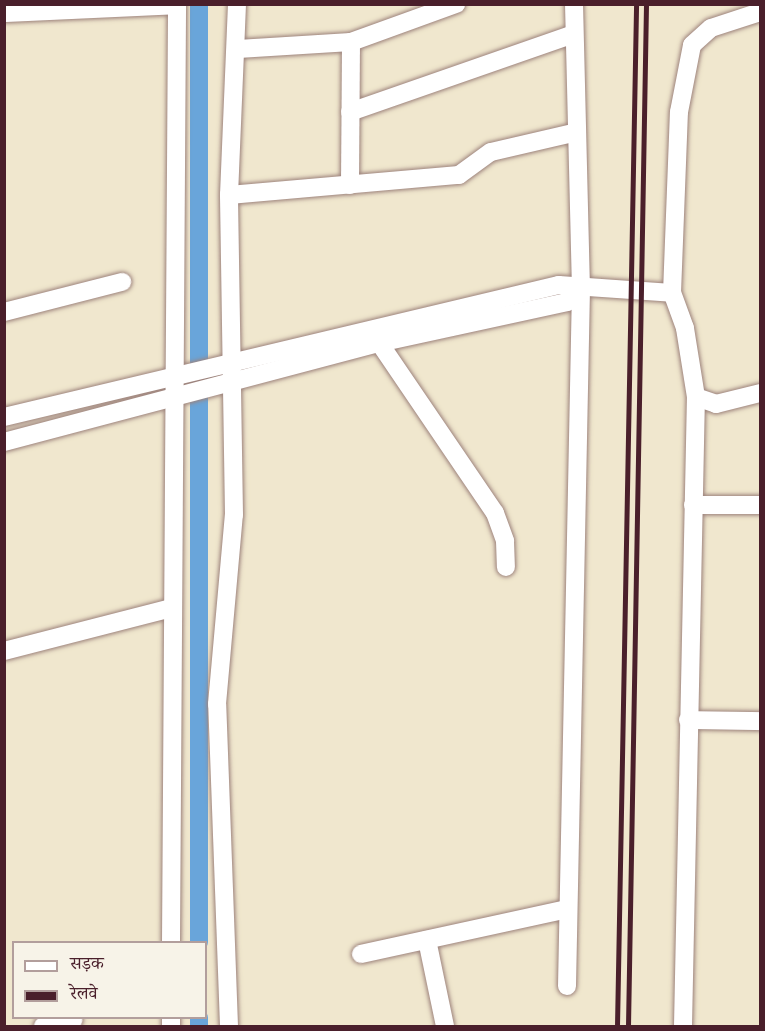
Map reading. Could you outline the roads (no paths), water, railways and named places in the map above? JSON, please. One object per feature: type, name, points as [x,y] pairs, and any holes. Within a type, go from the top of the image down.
[{"type":"street","points":[[229,1026],[218,704],[234,515],[227,375],[229,195],[238,49],[237,4]]},
{"type":"street","points":[[238,49],[351,42],[456,4]]},
{"type":"street","points":[[567,986],[581,290],[573,133],[574,4]]},
{"type":"street","points":[[4,13],[177,5],[179,399],[171,608],[171,941]]},
{"type":"street","points":[[684,1026],[688,720],[696,398],[685,328],[672,293],[679,112],[692,45],[711,28],[760,12]]},
{"type":"street","points":[[350,112],[574,34]]},
{"type":"street","points":[[350,185],[351,42]]},
{"type":"street","points":[[229,195],[459,175],[492,152],[573,133]]},
{"type":"street","points":[[4,312],[122,282]]},
{"type":"street","points":[[4,417],[179,378],[227,375],[375,336],[567,302],[581,290],[672,293]]},
{"type":"street","points":[[375,336],[495,513],[505,541],[506,567]]},
{"type":"street","points":[[4,442],[179,399],[227,375]]},
{"type":"street","points":[[696,398],[716,404],[760,393]]},
{"type":"street","points":[[693,505],[760,505]]},
{"type":"street","points":[[4,651],[171,608]]},
{"type":"street","points":[[688,720],[760,721]]},
{"type":"street","points":[[361,954],[567,909]]},
{"type":"street","points":[[428,940],[445,1026]]},
{"type":"street","points":[[44,1026],[73,1020]]},
{"type":"waterway","points":[[199,4],[199,941]]},
{"type":"waterway","points":[[199,1019],[199,1026]]},
{"type":"railway","points":[[617,1026],[636,4]]},
{"type":"railway","points":[[628,1026],[646,4]]}]
